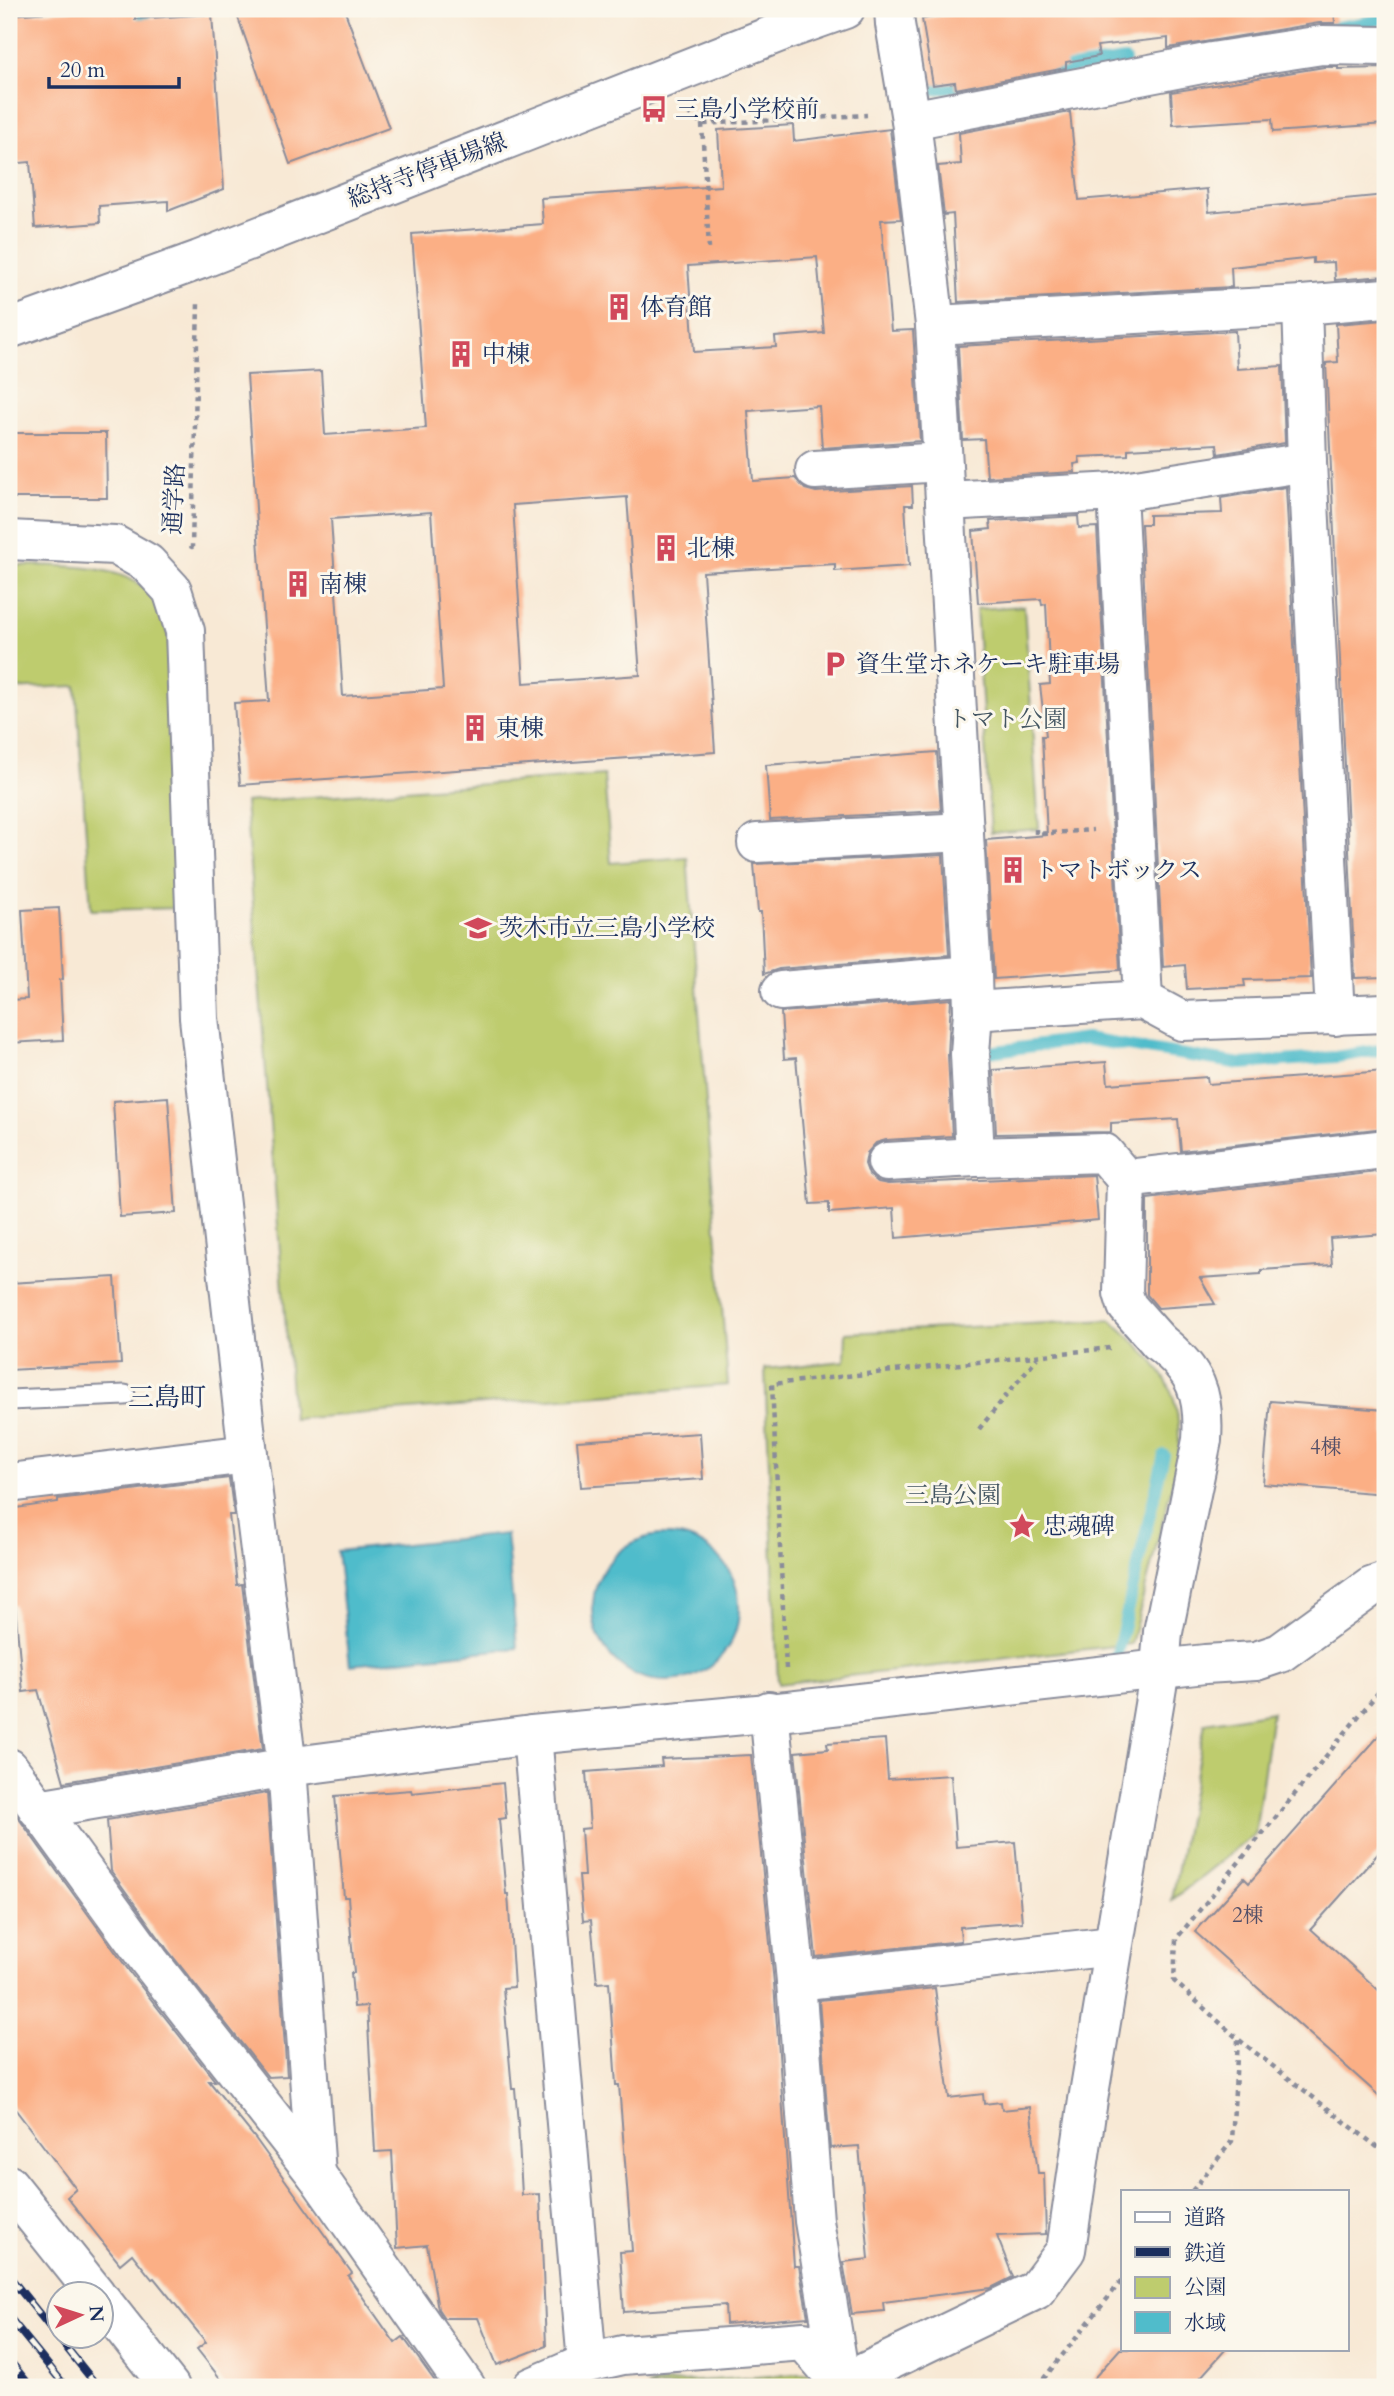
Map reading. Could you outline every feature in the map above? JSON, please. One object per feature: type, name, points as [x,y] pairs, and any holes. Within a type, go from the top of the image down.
[{"type":"street","name":"総持寺停車場線","points":[[9,329],[199,260],[845,9]]},
{"type":"street","points":[[894,9],[911,120],[935,325],[973,993],[970,1054],[975,1157]]},
{"type":"street","points":[[911,120],[1212,62],[1322,45],[1385,46]]},
{"type":"street","points":[[935,325],[1385,298]]},
{"type":"street","points":[[1302,305],[1307,462],[1335,1016]]},
{"type":"street","points":[[815,470],[942,462]]},
{"type":"street","points":[[945,501],[1117,492],[1307,462]]},
{"type":"street","points":[[1117,492],[1143,1000]]},
{"type":"street","points":[[9,540],[115,545],[147,563],[172,590],[185,631],[199,1018],[248,1454],[287,1767],[316,2174]]},
{"type":"street","points":[[757,843],[964,832]]},
{"type":"street","points":[[781,991],[973,993],[1143,1000],[1182,1021],[1385,1013]]},
{"type":"street","points":[[1126,1179],[1385,1149]]},
{"type":"street","points":[[841,2386],[1036,2290],[1066,2250],[1113,1946],[1160,1669],[1163,1632],[1199,1461],[1203,1424],[1198,1386],[1190,1372],[1127,1306],[1123,1293],[1126,1179],[1104,1153],[887,1162]]},
{"type":"street","points":[[9,1483],[248,1454]]},
{"type":"street","points":[[38,1809],[287,1767],[532,1735],[1255,1661],[1280,1653],[1371,1587],[1385,1582]]},
{"type":"street","points":[[778,1711],[814,2221],[841,2386]]},
{"type":"street","points":[[532,1735],[587,2363]]},
{"type":"street","points":[[9,1768],[150,1962],[316,2174],[466,2387]]},
{"type":"street","points":[[796,1981],[1113,1946]]},
{"type":"street","points":[[9,2185],[85,2280]]},
{"type":"street","points":[[116,2319],[170,2387]]},
{"type":"street","points":[[532,2387],[587,2363],[622,2355],[804,2341],[841,2386]]},
{"type":"lane","points":[[9,1400],[125,1395]]},
{"type":"path","points":[[653,82],[702,124],[902,113],[911,120]]},
{"type":"path","points":[[702,124],[709,248]]},
{"type":"path","name":"通学路","points":[[181,540],[192,547],[199,260]]},
{"type":"path","points":[[1036,830],[1036,834],[1133,827]]},
{"type":"path","points":[[778,1711],[772,1384],[1159,1342]]},
{"type":"path","points":[[979,1429],[1037,1357]]},
{"type":"path","points":[[1385,1684],[1176,1939],[1174,1981],[1238,2039],[1385,2153]]},
{"type":"path","points":[[1193,2190],[1232,2141],[1238,2039]]},
{"type":"path","points":[[1037,2387],[1121,2282]]},
{"type":"green space","points":[[9,565],[68,566],[109,572],[128,578],[145,588],[158,601],[169,638],[182,908],[91,910],[76,686],[9,689]]},
{"type":"green space","name":"トマト公園","points":[[1024,606],[1039,829],[991,833],[976,609]]},
{"type":"green space","points":[[604,775],[611,863],[687,857],[728,1385],[293,1419],[245,802]]},
{"type":"green space","name":"三島公園","points":[[1111,1320],[1157,1366],[1166,1381],[1173,1397],[1179,1437],[1178,1462],[1131,1644],[778,1684],[765,1369],[845,1361],[846,1333]]},
{"type":"green space","points":[[1272,1712],[1255,1834],[1172,1900],[1205,1723]]},
{"type":"green space","points":[[814,2373],[817,2387],[647,2387],[654,2384]]},
{"type":"water","points":[[506,1534],[517,1648],[350,1665],[337,1551]]},
{"type":"water","points":[[666,1535],[694,1540],[718,1556],[734,1580],[739,1608],[734,1636],[718,1660],[694,1676],[666,1681],[638,1676],[614,1660],[598,1636],[593,1608],[598,1580],[614,1556],[638,1540]]},
{"type":"building","points":[[135,9],[135,19],[212,14],[224,189],[168,211],[168,201],[99,206],[100,223],[35,228],[30,162],[9,164],[9,15]]},
{"type":"building","points":[[344,9],[389,128],[290,164],[236,12]]},
{"type":"building","points":[[986,9],[1334,9],[1335,23],[1319,23],[1168,48],[1168,38],[1097,46],[1099,56],[1066,62],[1066,68],[956,89],[955,82],[933,85],[922,19]]},
{"type":"building","points":[[1324,67],[1385,68],[1385,124],[1273,132],[1272,119],[1173,125],[1171,92]]},
{"type":"building","points":[[1070,112],[1079,200],[1207,189],[1209,212],[1385,195],[1385,276],[1335,280],[1334,262],[1313,263],[1313,258],[1231,267],[1232,287],[958,302],[953,214],[944,215],[938,166],[961,164],[959,133]]},
{"type":"building","points":[[793,125],[794,141],[890,129],[901,219],[881,220],[891,331],[913,330],[920,441],[822,448],[819,406],[748,411],[753,481],[795,478],[805,489],[816,492],[912,486],[913,505],[905,505],[909,566],[835,571],[835,564],[703,572],[715,752],[240,785],[234,703],[269,701],[247,375],[321,371],[325,435],[426,428],[412,234],[543,224],[541,198],[721,186],[718,130]],"holes":[[[817,257],[824,333],[775,337],[776,347],[694,352],[688,266]],[[627,497],[640,675],[524,683],[513,505]],[[431,512],[443,689],[343,696],[331,519]]]},
{"type":"building","points":[[1385,320],[1385,977],[1355,978],[1326,363],[1338,362],[1336,324]]},
{"type":"building","points":[[1235,331],[1237,369],[1282,366],[1285,443],[1218,454],[1217,444],[1128,449],[1128,455],[1079,457],[1080,463],[1074,464],[1075,472],[987,477],[984,439],[963,440],[958,346]]},
{"type":"building","points":[[9,433],[106,433],[107,498],[9,498]]},
{"type":"building","points":[[1286,487],[1311,978],[1244,980],[1245,986],[1187,989],[1185,965],[1163,967],[1141,524],[1149,524],[1149,515],[1222,513],[1221,498]]},
{"type":"building","points":[[1078,516],[1079,528],[1097,527],[1120,970],[994,979],[986,840],[1047,835],[1042,736],[1046,736],[1040,685],[1050,684],[1046,604],[1042,605],[1041,599],[978,603],[973,531],[991,529],[990,521]]},
{"type":"building","points":[[937,752],[941,811],[770,820],[766,765]]},
{"type":"building","points":[[943,855],[949,955],[779,969],[764,974],[761,912],[758,912],[754,864]]},
{"type":"building","points":[[59,908],[63,1040],[9,1043],[9,1000],[27,999],[22,910]]},
{"type":"building","points":[[951,999],[948,1055],[952,1136],[876,1143],[867,1153],[865,1164],[869,1175],[878,1182],[888,1184],[1094,1175],[1098,1220],[896,1238],[894,1208],[829,1213],[829,1203],[810,1204],[796,1058],[784,1059],[781,1012]]},
{"type":"building","points":[[1106,1062],[1108,1084],[1207,1077],[1208,1084],[1385,1071],[1385,1128],[1181,1151],[1178,1119],[1111,1123],[1111,1132],[996,1134],[993,1070]]},
{"type":"building","points":[[168,1097],[176,1213],[120,1217],[113,1101]]},
{"type":"building","points":[[1385,1171],[1385,1234],[1330,1238],[1332,1265],[1200,1278],[1215,1304],[1158,1308],[1147,1295],[1147,1199]]},
{"type":"building","points":[[115,1277],[121,1364],[9,1370],[9,1283]]},
{"type":"building","points":[[1270,1401],[1385,1410],[1385,1494],[1263,1484]]},
{"type":"building","points":[[700,1433],[703,1479],[581,1487],[577,1441]]},
{"type":"building","points":[[229,1478],[234,1515],[229,1515],[237,1585],[242,1584],[263,1749],[64,1782],[38,1690],[23,1692],[15,1605],[9,1605],[9,1509],[58,1502],[58,1499]]},
{"type":"building","points":[[1385,1729],[1385,1846],[1311,1929],[1385,1996],[1385,2101],[1195,1932],[1244,1878],[1249,1883]]},
{"type":"building","points":[[885,1739],[888,1779],[951,1775],[956,1847],[1015,1842],[1022,1922],[960,1927],[961,1941],[816,1957],[795,1752],[828,1749],[827,1743]]},
{"type":"building","points":[[751,1755],[774,1983],[794,2266],[799,2266],[808,2317],[726,2324],[725,2305],[624,2312],[620,2252],[632,2251],[609,1982],[597,1983],[591,1920],[583,1921],[579,1876],[584,1876],[581,1829],[590,1828],[586,1772],[662,1766],[661,1759]]},
{"type":"building","points":[[503,1783],[506,1818],[499,1819],[508,1894],[514,1987],[503,1988],[512,2089],[515,2089],[522,2195],[540,2194],[546,2346],[497,2365],[478,2318],[444,2318],[438,2309],[427,2245],[397,2248],[392,2151],[375,2152],[367,2006],[354,2007],[348,1897],[344,1897],[335,1796],[411,1790],[412,1793]]},
{"type":"building","points":[[267,1793],[287,2076],[268,2077],[167,1949],[111,1871],[107,1820]]},
{"type":"building","points":[[9,1805],[132,1975],[215,2081],[209,2081],[255,2138],[352,2273],[348,2276],[395,2343],[403,2337],[439,2387],[227,2387],[197,2349],[206,2342],[154,2278],[152,2279],[132,2254],[120,2264],[67,2197],[76,2189],[9,2101]]},
{"type":"building","points":[[935,1988],[949,2098],[983,2094],[984,2104],[1001,2102],[1002,2110],[1030,2107],[1038,2173],[1044,2173],[1046,2234],[997,2236],[1013,2277],[991,2288],[883,2302],[884,2311],[852,2314],[843,2262],[869,2259],[859,2146],[830,2148],[819,2000]]},
{"type":"building","points":[[1120,2349],[1225,2350],[1192,2387],[1086,2387]]},
{"type":"waterway","points":[[143,33],[144,9]]},
{"type":"waterway","points":[[1327,29],[1385,19]]},
{"type":"waterway","points":[[1029,74],[1125,60]]},
{"type":"waterway","points":[[923,91],[970,84]]},
{"type":"waterway","points":[[989,1052],[1085,1039],[1241,1064],[1336,1057],[1385,1049]]},
{"type":"waterway","points":[[1117,1654],[1164,1455]]},
{"type":"railway","points":[[9,2276],[98,2387]]},
{"type":"railway","points":[[9,2317],[66,2387]]},
{"type":"railway","points":[[9,2360],[31,2387]]},
{"type":"place","name":"三島小学校前","points":[[654,109]]},
{"type":"place","name":"体育館","points":[[619,307]]},
{"type":"place","name":"中棟","points":[[461,354]]},
{"type":"place","name":"北棟","points":[[666,548]]},
{"type":"place","name":"南棟","points":[[298,584]]},
{"type":"place","name":"資生堂ホネケーキ駐車場","points":[[835,664]]},
{"type":"place","name":"東棟","points":[[475,728]]},
{"type":"place","name":"トマトボックス","points":[[1013,870]]},
{"type":"place","name":"茨木市立三島小学校","points":[[478,928]]},
{"type":"place","name":"忠魂碑","points":[[1022,1526]]},
{"type":"district","name":"三島町","points":[[167,1397]]}]
